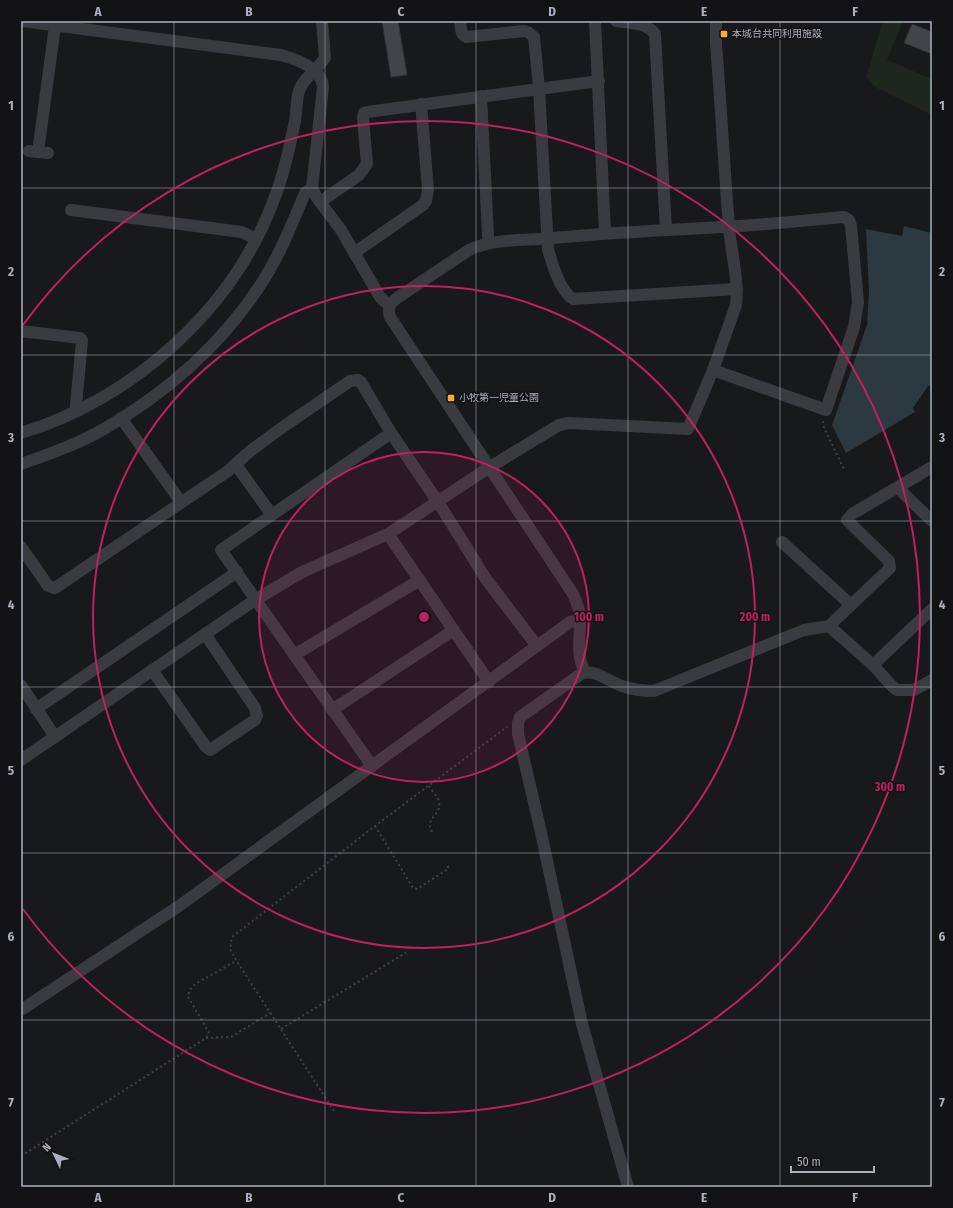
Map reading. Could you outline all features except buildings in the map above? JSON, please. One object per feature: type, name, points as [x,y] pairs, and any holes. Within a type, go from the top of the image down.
[{"type":"street","points":[[22,21],[55,26],[91,26],[281,55],[298,60],[315,71],[321,78],[324,87],[312,188],[320,202],[341,230],[380,297],[390,305]]},
{"type":"street","points":[[21,433],[55,422],[78,411],[102,398],[131,379],[157,360],[186,332],[207,311],[227,286],[256,239],[270,212],[282,175],[291,139],[299,91],[305,81],[325,58],[322,21]]},
{"type":"street","points":[[460,21],[463,35],[466,37],[524,31],[531,34],[535,43],[550,257],[564,292],[573,299],[737,288]]},
{"type":"street","points":[[595,21],[605,233]]},
{"type":"street","points":[[616,21],[642,25],[652,30],[655,34],[666,230]]},
{"type":"street","points":[[21,760],[255,600],[302,572],[388,534],[540,435],[559,425],[570,423],[688,429],[736,305],[737,288],[729,227],[716,44],[716,21]]},
{"type":"street","points":[[38,152],[55,26]]},
{"type":"street","points":[[320,202],[359,175],[367,164],[363,118],[364,113],[421,104],[599,81]]},
{"type":"street","points":[[481,96],[489,243]]},
{"type":"street","points":[[354,253],[426,201],[428,190],[421,104]]},
{"type":"street","points":[[21,464],[48,455],[104,429],[152,398],[190,366],[227,328],[261,284],[282,245],[305,193],[312,188]]},
{"type":"street","points":[[71,210],[242,232],[256,239]]},
{"type":"street","points":[[585,672],[580,662],[580,620],[577,602],[573,594],[390,317],[390,305],[396,298],[469,250],[489,243],[605,233],[729,227],[844,217],[849,220],[851,226],[858,302],[854,327],[826,410],[712,370]]},
{"type":"street","points":[[21,331],[80,338],[82,340],[76,406],[78,411]]},
{"type":"street","points":[[21,547],[48,586],[55,588],[236,464],[249,452],[280,429],[350,381],[358,380],[361,382],[391,433],[438,502],[486,579],[537,646]]},
{"type":"street","points":[[121,418],[181,502]]},
{"type":"street","points":[[372,766],[221,550],[391,433]]},
{"type":"street","points":[[236,464],[272,515]]},
{"type":"street","points":[[628,1187],[582,1024],[540,828],[518,734],[518,723],[520,717],[556,690],[585,672],[594,673],[621,686],[634,690],[654,691],[804,630],[830,626],[890,568],[889,561],[847,520],[852,514],[932,468]]},
{"type":"street","points":[[900,486],[903,493],[932,521]]},
{"type":"street","points":[[388,534],[489,682]]},
{"type":"street","points":[[782,542],[851,605]]},
{"type":"street","points":[[36,709],[237,572]]},
{"type":"street","points":[[294,655],[420,580]]},
{"type":"street","points":[[873,665],[932,609]]},
{"type":"street","points":[[21,1010],[178,906],[570,622],[580,620]]},
{"type":"street","points":[[830,626],[873,665],[897,690],[914,690],[932,680]]},
{"type":"street","points":[[332,710],[454,630]]},
{"type":"street","points":[[152,670],[206,747],[210,750],[255,720],[257,716],[255,708],[205,634]]},
{"type":"street","points":[[21,686],[55,737]]},
{"type":"path","points":[[826,410],[822,422],[844,469]]},
{"type":"path","points":[[334,1111],[230,950],[232,937],[375,826],[520,717]]},
{"type":"path","points":[[429,786],[439,801],[438,810],[429,824],[429,828],[433,834]]},
{"type":"path","points":[[375,826],[413,888],[417,889],[448,869],[448,864]]},
{"type":"path","points":[[281,1029],[407,952]]},
{"type":"path","points":[[21,1156],[206,1038],[209,1034],[188,997],[189,992],[196,983],[236,960]]},
{"type":"path","points":[[206,1038],[231,1037],[271,1013]]},
{"type":"shaded area","points":[[883,21],[903,21],[887,60],[932,79],[932,115],[877,88],[866,78]]},
{"type":"shaded area","points":[[904,226],[932,233],[932,385],[928,386],[913,408],[915,412],[846,453],[832,425],[867,325],[869,291],[866,229],[902,236]]},
{"type":"place","name":"本城台共同利用施設","points":[[724,34]]},
{"type":"place","name":"小牧第一児童公園","points":[[451,398]]}]
